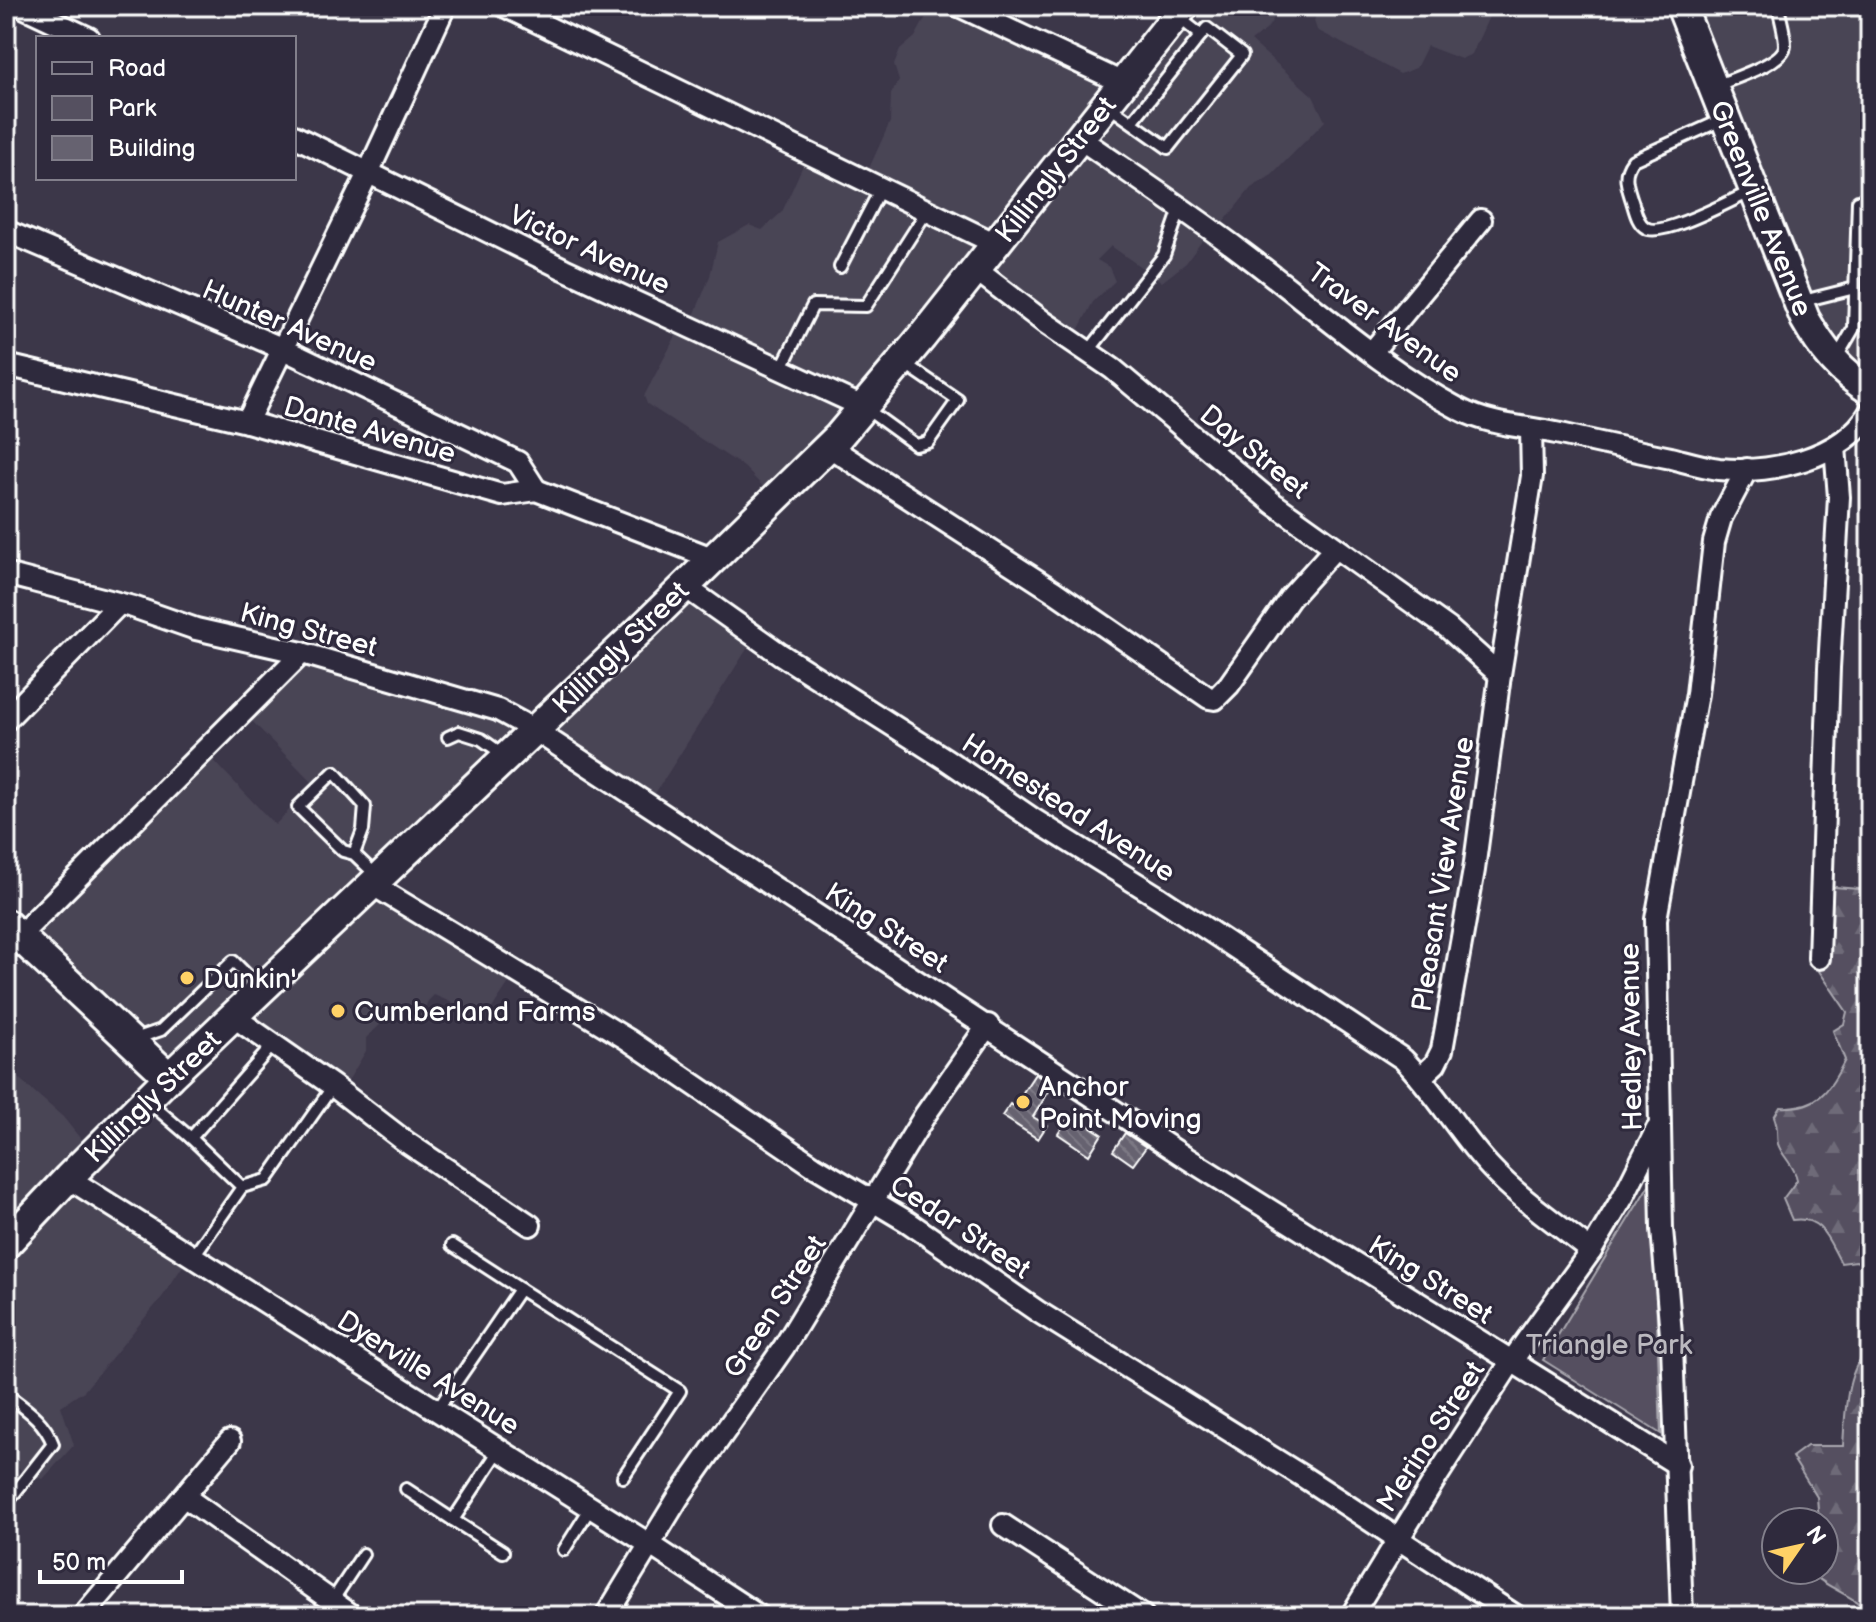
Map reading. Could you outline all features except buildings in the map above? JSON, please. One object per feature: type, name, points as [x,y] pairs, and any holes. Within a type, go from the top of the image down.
[{"type":"main road","name":"Greenville Avenue","points":[[1685,7],[1713,87],[1799,302],[1821,347],[1834,363],[1870,390]]},
{"type":"main road","name":"Killingly Street","points":[[6,1244],[146,1099],[377,882],[828,446],[902,361],[1180,11]]},
{"type":"main road","points":[[10,936],[169,1077]]},
{"type":"street","points":[[21,6],[85,36]]},
{"type":"street","points":[[247,422],[445,6]]},
{"type":"street","points":[[504,6],[996,244]]},
{"type":"street","points":[[959,6],[1114,94]]},
{"type":"street","name":"Victor Avenue","points":[[296,137],[564,269],[863,407]]},
{"type":"street","name":"Traver Avenue","points":[[1079,138],[1242,252],[1427,391],[1462,411],[1494,423],[1717,469],[1747,469],[1775,466],[1835,447],[1850,438],[1870,412]]},
{"type":"street","points":[[1372,352],[1481,220]]},
{"type":"street","name":"Hunter Avenue","points":[[6,231],[281,348],[518,462],[536,490]]},
{"type":"street","name":"Day Street","points":[[975,269],[1044,322],[1113,369],[1273,503],[1448,628],[1500,675]]},
{"type":"street","name":"Dante Avenue","points":[[6,365],[247,422],[502,495],[536,490],[712,558]]},
{"type":"street","name":"Pleasant View Avenue","points":[[1421,1077],[1435,1064],[1442,1050],[1474,870],[1500,675],[1532,476],[1531,429]]},
{"type":"street","points":[[828,446],[1055,592],[1209,698],[1215,699],[1229,685],[1290,598],[1335,548]]},
{"type":"street","points":[[1819,958],[1829,668],[1839,497],[1835,447]]},
{"type":"street","name":"Hedley Avenue","points":[[1682,1616],[1672,1346],[1662,1229],[1656,919],[1697,694],[1714,542],[1721,518],[1747,469]]},
{"type":"street","name":"King Street","points":[[6,574],[119,604],[196,629],[302,653],[498,710],[533,729],[988,1025],[1185,1157],[1678,1465]]},
{"type":"street","name":"Homestead Avenue","points":[[684,586],[830,687],[1368,1035],[1403,1059],[1421,1077]]},
{"type":"street","points":[[6,720],[119,604]]},
{"type":"street","points":[[10,936],[302,653]]},
{"type":"street","name":"Cedar Street","points":[[377,882],[627,1039],[814,1166],[875,1201],[1037,1311],[1302,1476],[1516,1616]]},
{"type":"street","points":[[234,1017],[406,1142],[530,1225]]},
{"type":"street","name":"Green Street","points":[[606,1616],[649,1544],[729,1423],[784,1347],[925,1115],[988,1025]]},
{"type":"street","points":[[1421,1077],[1492,1170],[1591,1251]]},
{"type":"street","name":"Merino Street","points":[[1351,1616],[1511,1362],[1591,1251],[1623,1197],[1659,1125]]},
{"type":"street","name":"Dyerville Avenue","points":[[68,1178],[759,1616]]},
{"type":"street","points":[[83,1616],[230,1441]]},
{"type":"street","points":[[185,1497],[353,1616]]},
{"type":"street","points":[[1003,1525],[1143,1616]]},
{"type":"lane","points":[[1713,87],[1772,62],[1783,54],[1785,46],[1778,6]]},
{"type":"lane","points":[[1180,11],[1201,35]]},
{"type":"lane","points":[[1114,94],[1132,122],[1168,148],[1242,55],[1207,28],[1132,122]]},
{"type":"lane","points":[[1726,118],[1633,160],[1626,169],[1626,181],[1638,219],[1646,228],[1656,231],[1754,190]]},
{"type":"lane","points":[[840,267],[881,188]]},
{"type":"lane","points":[[1834,363],[1854,328],[1858,201]]},
{"type":"lane","points":[[1088,352],[1164,255],[1180,209]]},
{"type":"lane","points":[[781,369],[813,305],[866,306],[927,211]]},
{"type":"lane","points":[[1799,302],[1855,288]]},
{"type":"lane","points":[[863,407],[916,445],[928,442],[958,400],[902,361]]},
{"type":"lane","points":[[448,737],[459,732],[481,739],[506,756]]},
{"type":"lane","points":[[354,854],[363,830],[365,806],[334,772],[298,807],[343,851],[354,854],[377,882]]},
{"type":"lane","points":[[131,1041],[161,1030],[233,961],[262,990]]},
{"type":"lane","points":[[191,1138],[272,1046]]},
{"type":"lane","points":[[193,1257],[242,1187],[267,1180],[333,1086]]},
{"type":"lane","points":[[146,1099],[242,1187]]},
{"type":"lane","points":[[452,1245],[680,1391],[623,1477]]},
{"type":"lane","points":[[437,1410],[520,1289]]},
{"type":"lane","points":[[6,1394],[39,1418],[53,1444],[6,1504]]},
{"type":"lane","points":[[453,1520],[500,1449]]},
{"type":"lane","points":[[406,1489],[503,1552]]},
{"type":"lane","points":[[564,1550],[591,1507]]},
{"type":"lane","points":[[332,1601],[363,1554]]},
{"type":"shaded area","points":[[932,6],[961,6],[1118,80],[1185,6],[1282,6],[1266,30],[1251,41],[1313,96],[1325,121],[1272,175],[1251,188],[1215,233],[1207,234],[1186,263],[1162,282],[1111,246],[1097,260],[1109,267],[1115,281],[1093,302],[1074,338],[983,271],[773,497],[744,467],[647,404],[644,396],[681,326],[692,321],[710,276],[718,242],[749,225],[762,230],[782,212],[808,154],[866,175],[890,122],[891,94],[899,81],[894,65],[900,50],[915,37]]},
{"type":"shaded area","points":[[1319,6],[1490,6],[1492,10],[1472,54],[1461,59],[1427,46],[1416,68],[1400,74],[1317,30],[1314,21]]},
{"type":"shaded area","points":[[1676,6],[1870,6],[1870,399],[1829,372]]},
{"type":"shaded area","points":[[685,587],[754,638],[649,803],[542,733]]},
{"type":"shaded area","points":[[302,653],[534,729],[379,881],[516,972],[489,1013],[472,1016],[464,1008],[434,995],[419,1022],[396,1010],[366,1038],[366,1051],[339,1096],[229,1025],[170,1076],[30,927],[204,750],[275,825],[314,784],[242,711]]},
{"type":"shaded area","points":[[6,1067],[63,1117],[92,1153],[73,1177],[188,1258],[163,1296],[84,1391],[61,1406],[74,1445],[43,1479],[24,1474],[12,1460],[6,1461]]},
{"type":"green space","points":[[1823,886],[1870,890],[1870,1269],[1856,1261],[1841,1263],[1823,1231],[1810,1221],[1792,1220],[1783,1199],[1797,1180],[1778,1144],[1774,1117],[1780,1107],[1804,1105],[1821,1096],[1845,1060],[1833,1031],[1844,1024],[1847,1012],[1819,971]]},
{"type":"green space","name":"Triangle Park","points":[[1652,1180],[1661,1434],[1543,1360]]},
{"type":"green space","points":[[1870,1350],[1870,1616],[1858,1603],[1830,1586],[1840,1586],[1840,1506],[1818,1506],[1817,1497],[1792,1457],[1807,1446],[1843,1446],[1851,1380],[1862,1358]]},
{"type":"place","name":"Dunkin'","points":[[187,978]]},
{"type":"place","name":"Cumberland Farms","points":[[338,1011]]},
{"type":"place","name":"Anchor Point Moving","points":[[1023,1102]]}]
